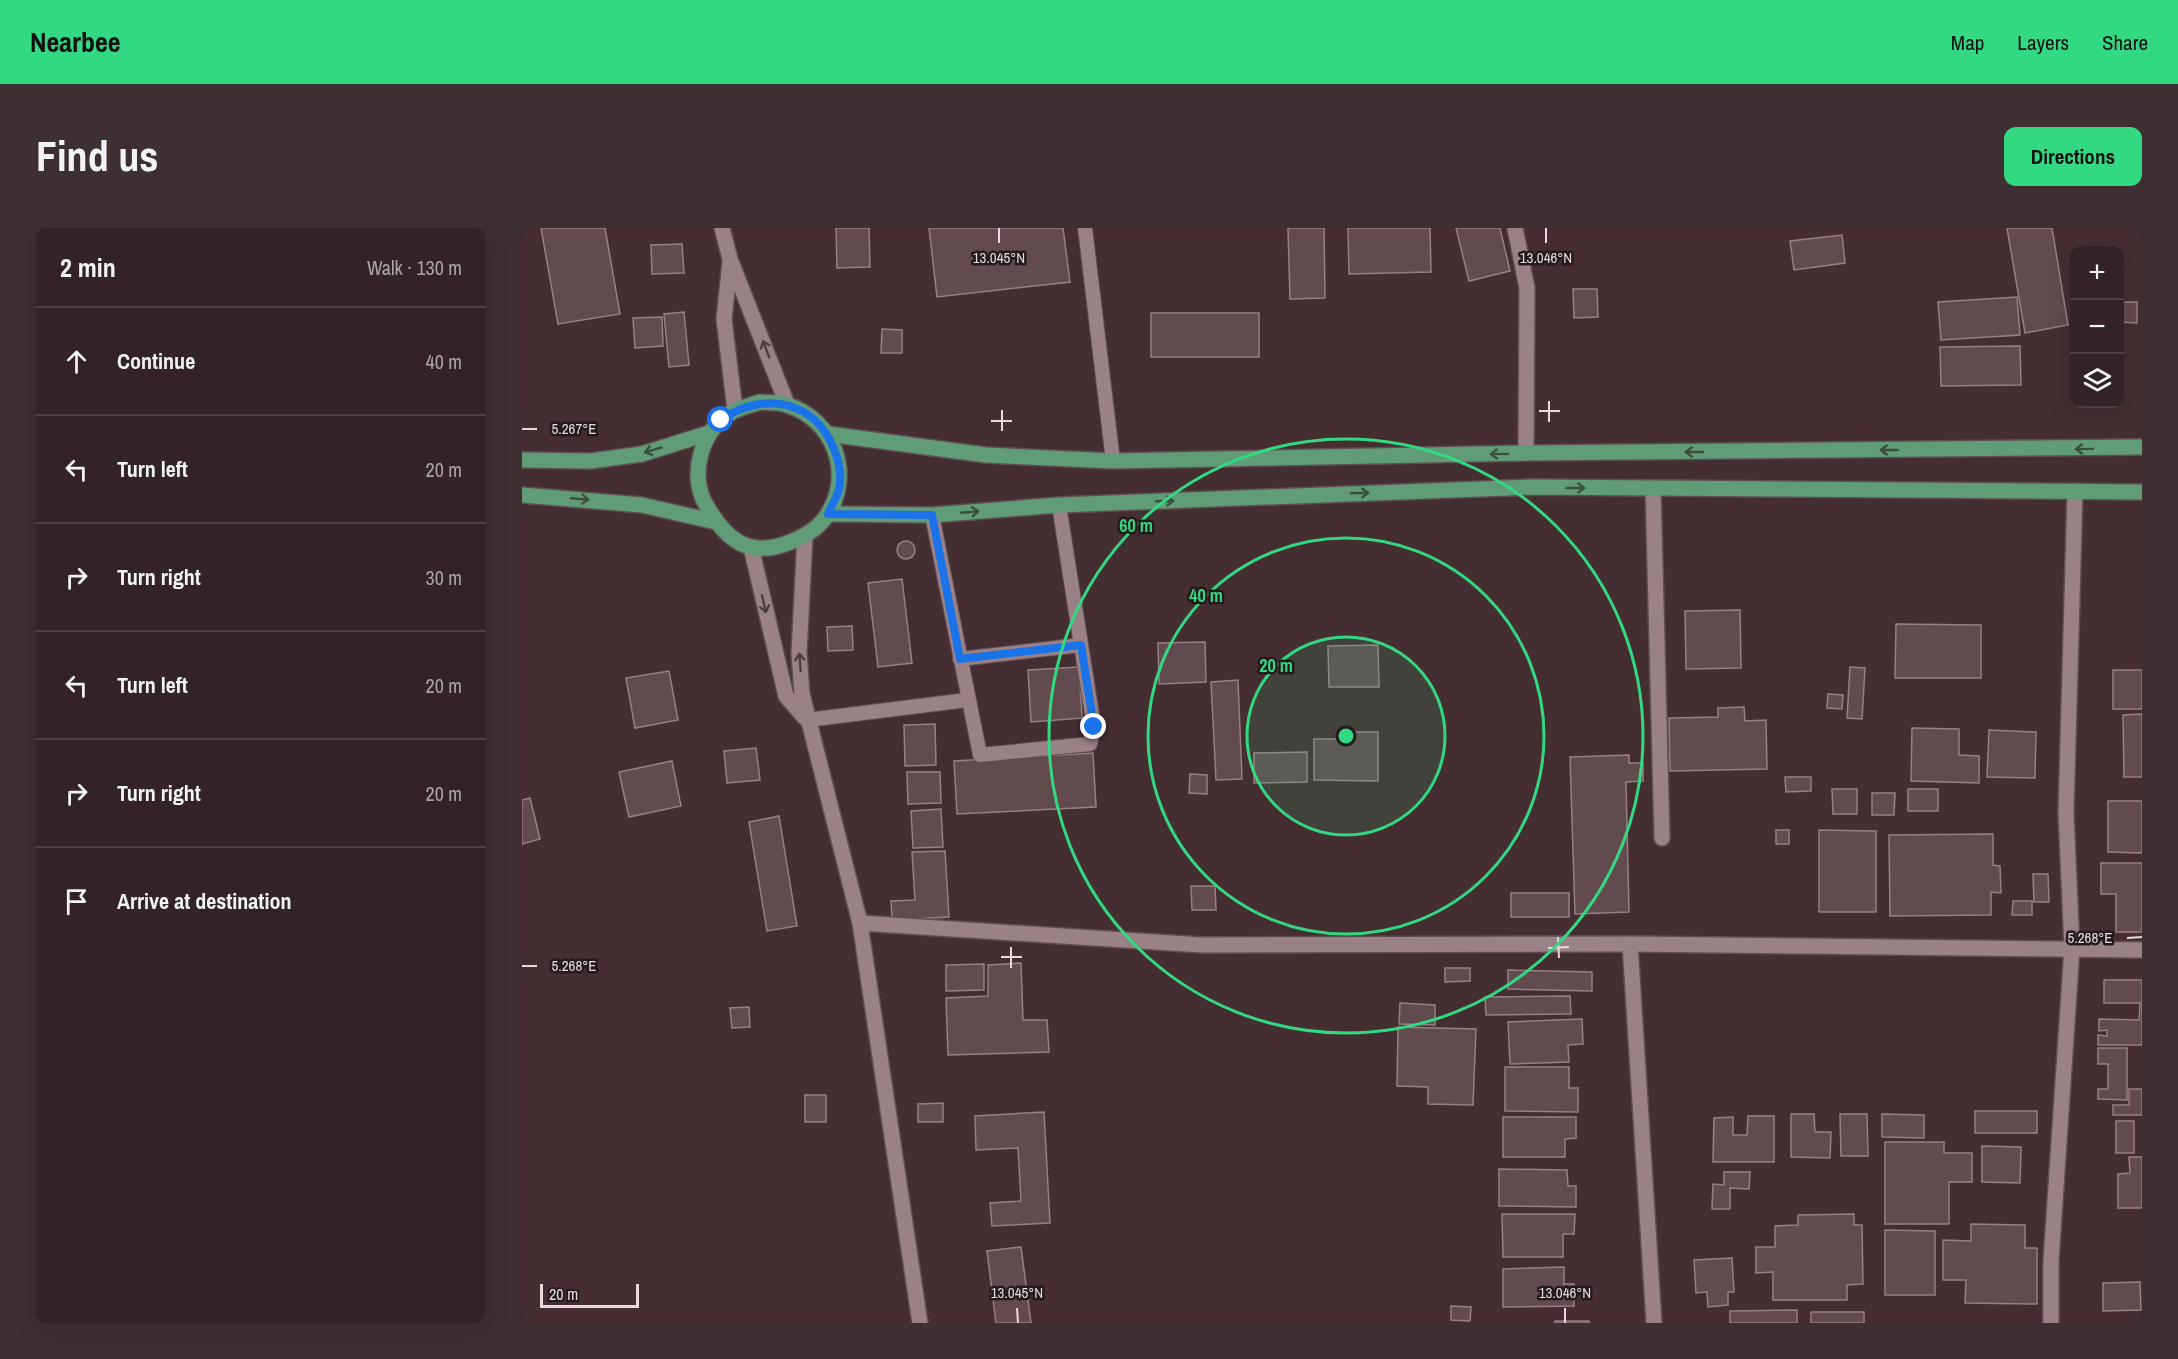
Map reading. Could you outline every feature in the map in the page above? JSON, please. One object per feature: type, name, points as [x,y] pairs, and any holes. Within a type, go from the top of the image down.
[{"type":"main road","points":[[760,402],[787,404],[810,416],[828,434],[839,460],[839,489],[828,514],[805,536],[779,545],[751,548],[716,522],[700,495],[698,463],[709,433],[735,410],[760,402]]},
{"type":"main road","points":[[522,460],[591,461],[642,454],[709,433]]},
{"type":"main road","points":[[828,434],[986,455],[1113,461],[1526,453],[2142,447]]},
{"type":"main road","points":[[828,514],[932,515],[1059,505],[1530,487],[2142,492]]},
{"type":"main road","points":[[522,495],[642,505],[716,522]]},
{"type":"street","points":[[722,228],[730,259],[787,404]]},
{"type":"street","points":[[1515,228],[1527,288],[1526,453]]},
{"type":"street","points":[[730,259],[724,319],[735,410]]},
{"type":"street","points":[[1653,488],[1662,838]]},
{"type":"street","points":[[2051,1323],[2051,1261],[2072,948],[2066,813],[2075,491]]},
{"type":"street","points":[[805,536],[799,653],[807,720],[860,923],[920,1323]]},
{"type":"street","points":[[751,548],[786,696],[807,720]]},
{"type":"street","points":[[860,923],[1202,945],[1630,944],[2142,950]]},
{"type":"street","points":[[1630,944],[1654,1323]]},
{"type":"lane","points":[[1085,228],[1113,461]]},
{"type":"lane","points":[[932,515],[967,700],[980,755],[1090,744],[1094,727],[1059,505]]},
{"type":"lane","points":[[960,659],[1081,645]]},
{"type":"lane","points":[[807,720],[967,700]]},
{"type":"building","points":[[541,228],[605,228],[620,314],[558,324]]},
{"type":"building","points":[[836,228],[869,228],[870,267],[837,268]]},
{"type":"building","points":[[929,228],[1063,228],[1070,282],[937,297]]},
{"type":"building","points":[[1288,228],[1324,228],[1325,298],[1290,299]]},
{"type":"building","points":[[1348,228],[1430,228],[1431,272],[1349,274]]},
{"type":"building","points":[[1456,228],[1500,228],[1510,271],[1469,281]]},
{"type":"building","points":[[2007,228],[2052,228],[2068,325],[2025,333]]},
{"type":"building","points":[[1842,235],[1845,263],[1794,270],[1790,241]]},
{"type":"building","points":[[682,244],[684,273],[652,274],[651,245]]},
{"type":"building","points":[[1573,289],[1597,289],[1598,317],[1574,318]]},
{"type":"building","points":[[2017,297],[2020,335],[1941,340],[1938,302]]},
{"type":"building","points":[[2124,302],[2137,302],[2137,323],[2124,322]]},
{"type":"building","points":[[684,312],[689,365],[669,367],[664,314]]},
{"type":"building","points":[[1151,313],[1259,313],[1259,357],[1151,357]]},
{"type":"building","points":[[662,317],[663,346],[635,348],[633,318]]},
{"type":"building","points":[[882,329],[902,330],[902,353],[881,353]]},
{"type":"building","points":[[2020,346],[2021,385],[1941,386],[1940,347]]},
{"type":"building","points":[[906,541],[914,546],[915,550],[910,558],[906,559],[898,554],[897,550],[902,542]]},
{"type":"building","points":[[902,579],[912,663],[878,667],[868,583]]},
{"type":"building","points":[[1740,610],[1741,668],[1686,669],[1685,611]]},
{"type":"building","points":[[1896,624],[1981,625],[1981,678],[1895,678]]},
{"type":"building","points":[[852,626],[853,650],[828,651],[827,627]]},
{"type":"building","points":[[1205,642],[1206,682],[1159,684],[1158,643]]},
{"type":"building","points":[[1378,645],[1379,687],[1329,687],[1328,646]]},
{"type":"building","points":[[1079,667],[1082,718],[1031,722],[1028,670]]},
{"type":"building","points":[[1850,667],[1865,668],[1862,719],[1847,718]]},
{"type":"building","points":[[2113,670],[2142,670],[2142,709],[2113,709]]},
{"type":"building","points":[[669,671],[678,720],[635,728],[626,678]]},
{"type":"building","points":[[1238,680],[1242,779],[1216,780],[1211,682]]},
{"type":"building","points":[[1828,694],[1843,695],[1842,709],[1827,708]]},
{"type":"building","points":[[1744,707],[1745,721],[1766,720],[1767,769],[1670,771],[1669,718],[1718,717],[1718,708]]},
{"type":"building","points":[[2142,714],[2142,777],[2124,777],[2123,715]]},
{"type":"building","points":[[935,724],[936,765],[905,766],[904,725]]},
{"type":"building","points":[[1912,728],[1959,729],[1959,755],[1979,756],[1979,783],[1911,781]]},
{"type":"building","points":[[1989,730],[2036,732],[2035,778],[1987,777]]},
{"type":"building","points":[[1344,732],[1378,732],[1378,781],[1314,780],[1314,739],[1344,739]]},
{"type":"building","points":[[756,748],[760,780],[727,783],[724,751]]},
{"type":"building","points":[[1307,752],[1307,782],[1254,783],[1254,753]]},
{"type":"building","points":[[1093,753],[1096,807],[957,814],[954,761]]},
{"type":"building","points":[[1629,755],[1629,763],[1643,763],[1643,781],[1626,782],[1629,912],[1575,914],[1570,757]]},
{"type":"building","points":[[672,761],[681,806],[629,817],[619,772]]},
{"type":"building","points":[[907,772],[940,772],[941,803],[908,804]]},
{"type":"building","points":[[1190,774],[1207,775],[1207,794],[1189,793]]},
{"type":"building","points":[[1785,777],[1811,777],[1811,791],[1786,792]]},
{"type":"building","points":[[1832,789],[1857,789],[1857,814],[1833,814]]},
{"type":"building","points":[[1908,789],[1938,789],[1938,811],[1908,811]]},
{"type":"building","points":[[1872,793],[1895,793],[1894,815],[1872,815]]},
{"type":"building","points":[[530,798],[540,839],[522,844],[522,800]]},
{"type":"building","points":[[2108,801],[2142,801],[2142,853],[2108,852]]},
{"type":"building","points":[[941,809],[943,847],[913,848],[911,811]]},
{"type":"building","points":[[779,816],[797,926],[767,931],[749,822]]},
{"type":"building","points":[[1776,830],[1789,830],[1789,844],[1776,844]]},
{"type":"building","points":[[1819,830],[1876,831],[1876,912],[1819,912]]},
{"type":"building","points":[[1993,834],[1993,865],[2000,866],[2001,893],[1991,892],[1991,915],[1890,916],[1889,835]]},
{"type":"building","points":[[945,851],[949,917],[892,920],[891,901],[915,900],[912,852]]},
{"type":"building","points":[[2101,863],[2142,863],[2142,932],[2116,932],[2116,894],[2101,894]]},
{"type":"building","points":[[2033,874],[2048,874],[2049,902],[2034,902]]},
{"type":"building","points":[[1191,886],[1215,886],[1216,910],[1192,910]]},
{"type":"building","points":[[1511,893],[1569,893],[1569,917],[1511,917]]},
{"type":"building","points":[[2013,901],[2032,901],[2032,915],[2012,915]]},
{"type":"building","points":[[1021,963],[1023,1020],[1047,1020],[1049,1052],[948,1055],[946,998],[988,996],[988,965]]},
{"type":"building","points":[[984,964],[984,990],[946,991],[946,965]]},
{"type":"building","points":[[1445,968],[1470,968],[1470,981],[1445,982]]},
{"type":"building","points":[[1508,970],[1592,972],[1592,991],[1508,989]]},
{"type":"building","points":[[2104,980],[2142,980],[2142,1045],[2098,1045],[2098,1035],[2107,1036],[2107,1030],[2099,1031],[2099,1019],[2139,1020],[2140,1003],[2104,1003]]},
{"type":"building","points":[[1570,996],[1571,1014],[1486,1015],[1485,997]]},
{"type":"building","points":[[1400,1003],[1435,1005],[1435,1025],[1399,1024]]},
{"type":"building","points":[[749,1007],[750,1027],[732,1028],[730,1008]]},
{"type":"building","points":[[1582,1019],[1583,1044],[1568,1045],[1569,1062],[1510,1064],[1508,1022]]},
{"type":"building","points":[[1398,1027],[1476,1029],[1473,1105],[1428,1104],[1428,1087],[1397,1086]]},
{"type":"building","points":[[2098,1048],[2127,1048],[2127,1100],[2098,1099],[2098,1089],[2108,1089],[2108,1064],[2098,1064]]},
{"type":"building","points":[[1505,1067],[1569,1067],[1569,1088],[1578,1088],[1578,1112],[1505,1111]]},
{"type":"building","points":[[2129,1089],[2142,1089],[2142,1115],[2113,1115],[2113,1105],[2129,1105]]},
{"type":"building","points":[[805,1095],[826,1095],[826,1122],[805,1122]]},
{"type":"building","points":[[943,1103],[943,1122],[918,1122],[918,1104]]},
{"type":"building","points":[[1975,1111],[2037,1111],[2037,1133],[1975,1133]]},
{"type":"building","points":[[1044,1112],[1050,1223],[992,1226],[990,1203],[1021,1201],[1018,1148],[976,1150],[975,1116]]},
{"type":"building","points":[[1791,1114],[1814,1114],[1815,1132],[1831,1132],[1830,1158],[1791,1157]]},
{"type":"building","points":[[1840,1114],[1867,1114],[1868,1156],[1841,1156]]},
{"type":"building","points":[[1882,1114],[1924,1115],[1924,1138],[1882,1137]]},
{"type":"building","points":[[1748,1116],[1774,1116],[1774,1162],[1713,1162],[1714,1118],[1733,1117],[1733,1135],[1747,1135]]},
{"type":"building","points":[[1503,1117],[1576,1117],[1576,1138],[1565,1139],[1565,1157],[1503,1157]]},
{"type":"building","points":[[2116,1121],[2134,1121],[2134,1153],[2116,1153]]},
{"type":"building","points":[[1885,1142],[1944,1142],[1944,1153],[1972,1153],[1972,1182],[1949,1182],[1949,1224],[1885,1224]]},
{"type":"building","points":[[1982,1146],[2021,1147],[2020,1183],[1982,1182]]},
{"type":"building","points":[[2129,1157],[2142,1157],[2142,1208],[2118,1208],[2118,1174],[2130,1173]]},
{"type":"building","points":[[1499,1169],[1567,1170],[1568,1186],[1576,1186],[1576,1207],[1499,1206]]},
{"type":"building","points":[[1724,1172],[1750,1172],[1749,1189],[1730,1188],[1730,1209],[1712,1209],[1713,1184],[1724,1185]]},
{"type":"building","points":[[1502,1214],[1575,1214],[1574,1234],[1563,1234],[1563,1257],[1503,1257]]},
{"type":"building","points":[[1854,1214],[1854,1225],[1862,1225],[1863,1284],[1847,1285],[1847,1300],[1773,1300],[1773,1272],[1756,1273],[1756,1247],[1775,1247],[1775,1226],[1798,1225],[1798,1215]]},
{"type":"building","points":[[1971,1224],[2025,1225],[2025,1248],[2037,1248],[2037,1304],[1965,1303],[1966,1280],[1943,1280],[1943,1240],[1971,1241]]},
{"type":"building","points":[[1885,1230],[1935,1231],[1935,1295],[1885,1295]]},
{"type":"building","points":[[1021,1247],[1031,1323],[996,1323],[987,1251]]},
{"type":"building","points":[[1732,1258],[1734,1292],[1728,1292],[1728,1305],[1708,1307],[1707,1292],[1696,1293],[1694,1260]]},
{"type":"building","points":[[1564,1267],[1564,1284],[1574,1284],[1574,1306],[1503,1307],[1503,1269]]},
{"type":"building","points":[[2140,1282],[2141,1310],[2103,1311],[2103,1283]]},
{"type":"building","points":[[1451,1306],[1471,1307],[1470,1321],[1451,1320]]},
{"type":"building","points":[[1797,1310],[1797,1323],[1730,1323],[1730,1311]]},
{"type":"building","points":[[1811,1312],[1864,1312],[1864,1323],[1811,1323]]},
{"type":"building","points":[[1555,1321],[1589,1321],[1589,1323],[1555,1323]]},
{"type":"route","points":[[721,420],[735,410],[760,402],[787,404],[810,416],[828,434],[839,460],[839,489],[828,514],[932,515],[960,659],[1081,645],[1094,727]]}]
